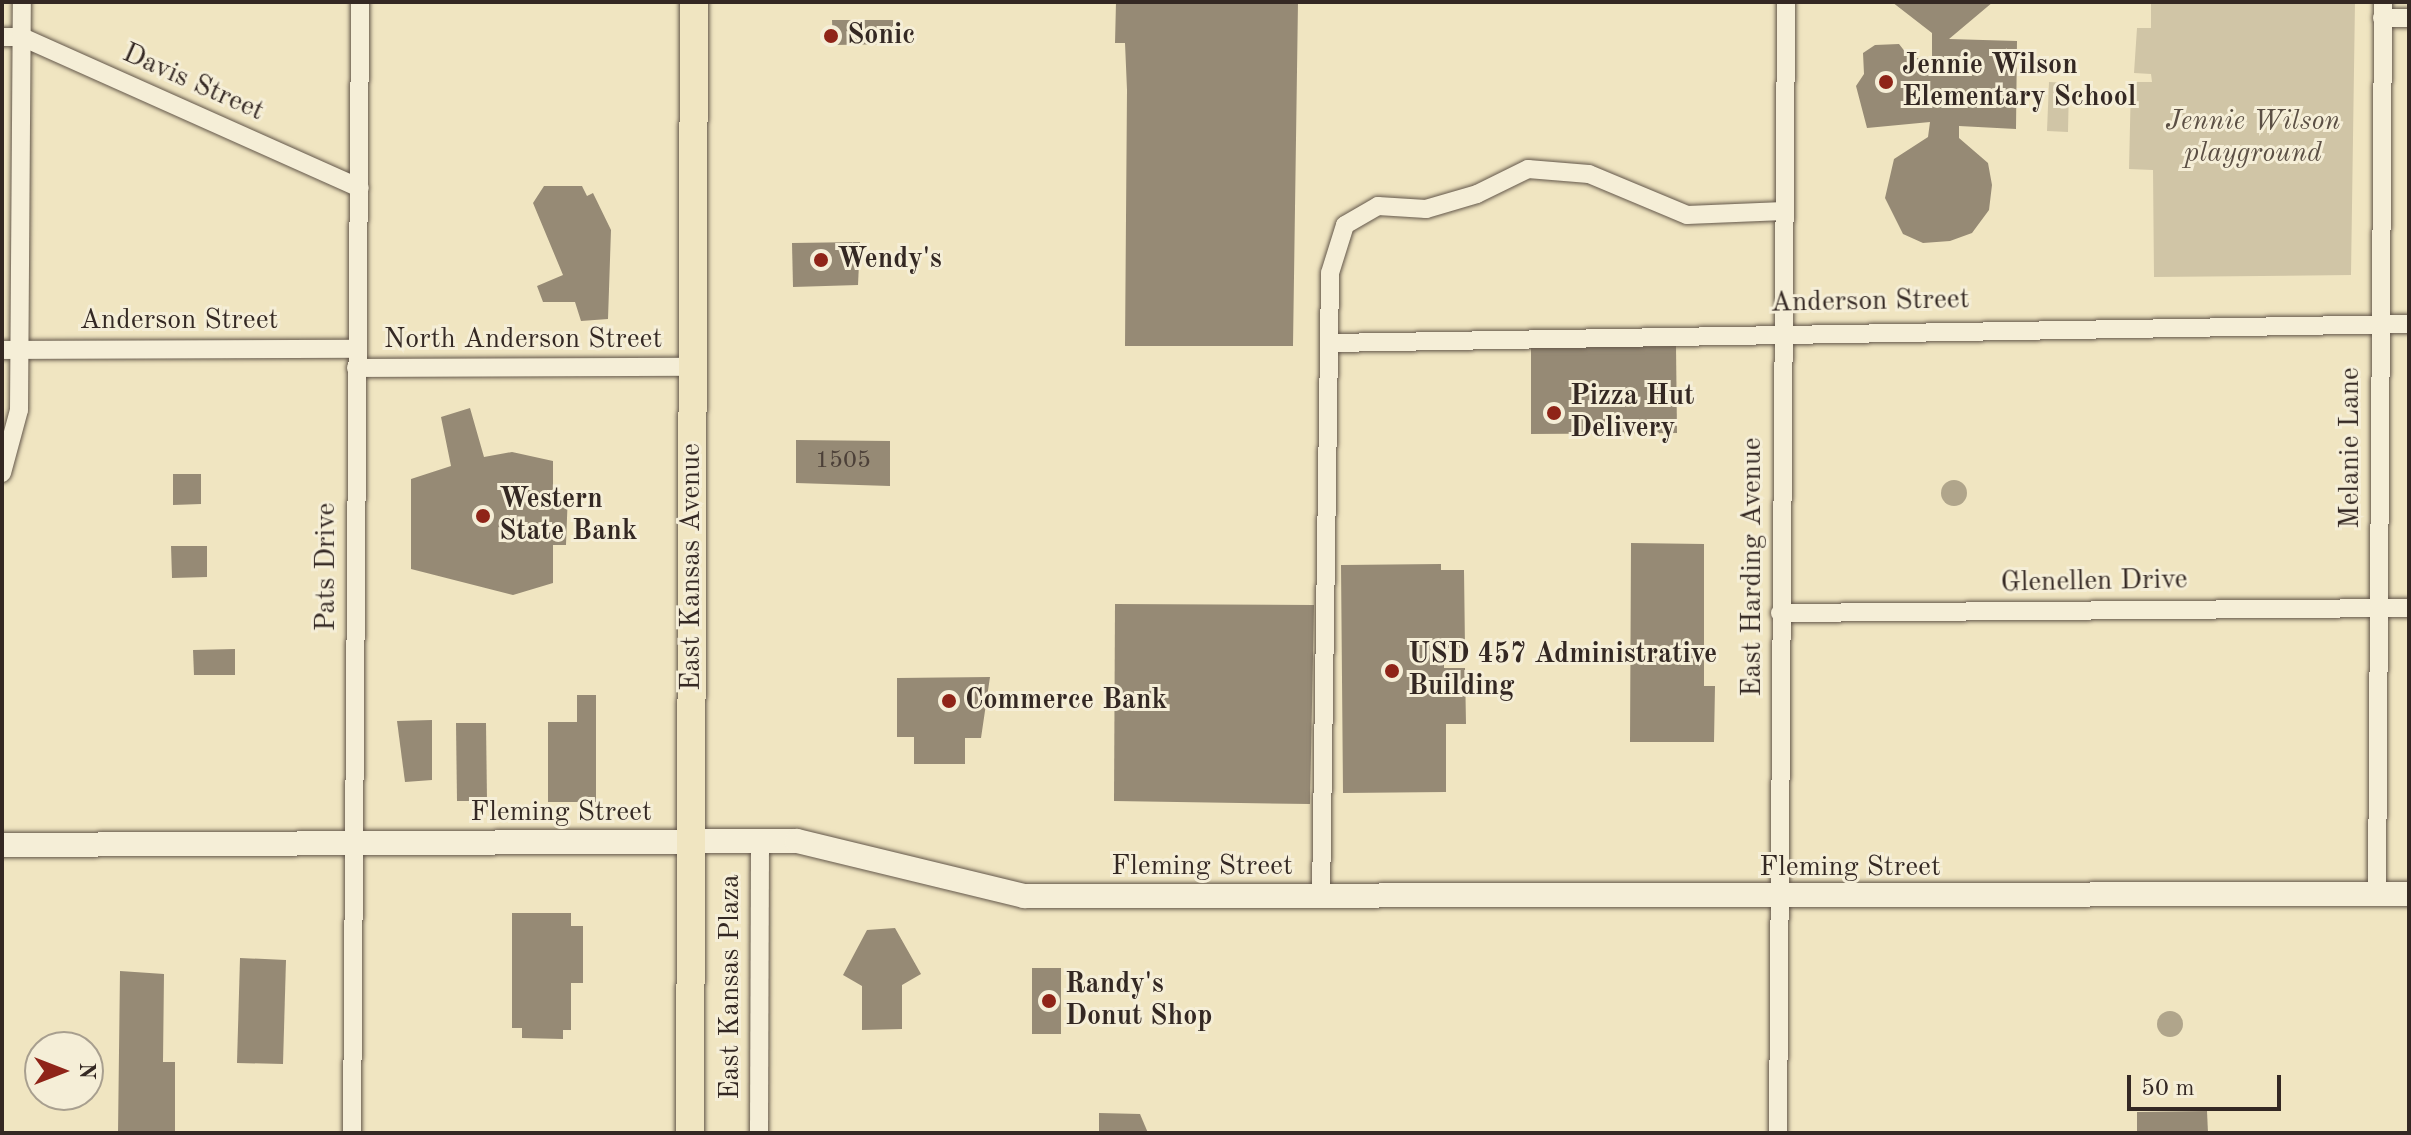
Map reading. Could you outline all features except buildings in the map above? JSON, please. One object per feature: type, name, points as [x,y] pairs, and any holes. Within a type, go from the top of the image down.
[{"type":"main road","name":"East Kansas Avenue","points":[[690,1133],[694,2]]},
{"type":"street","points":[[2,473],[19,410],[11,350],[22,2]]},
{"type":"street","name":"Pats Drive","points":[[352,1133],[360,2]]},
{"type":"street","name":"East Harding Avenue","points":[[1778,1133],[1786,2]]},
{"type":"street","points":[[2382,10],[2409,18]]},
{"type":"street","name":"Melanie Lane","points":[[2377,894],[2382,10]]},
{"type":"street","name":"Davis Street","points":[[2,37],[22,37],[360,188]]},
{"type":"street","points":[[1321,897],[1330,273],[1345,225],[1378,206],[1426,209],[1528,169],[1589,174],[1687,215],[1784,211]]},
{"type":"street","name":"Anderson Street","points":[[1331,343],[1783,331],[2409,324]]},
{"type":"street","name":"Anderson Street","points":[[11,350],[356,359]]},
{"type":"street","name":"North Anderson Street","points":[[356,359],[692,367]]},
{"type":"street","name":"Glenellen Drive","points":[[1780,613],[2409,608]]},
{"type":"street","name":"East Kansas Plaza","points":[[759,1133],[760,841]]},
{"type":"street","name":"Fleming Street","points":[[2,845],[797,841],[1024,896],[1779,899],[2409,894]]},
{"type":"green space","name":"Jennie Wilson playground","points":[[2151,2],[2355,2],[2351,275],[2154,277],[2153,170],[2129,169],[2131,82],[2152,82],[2151,74],[2134,73],[2137,28],[2151,28]]},
{"type":"green space","points":[[2049,82],[2069,83],[2068,132],[2047,131]]},
{"type":"shaded area","points":[[1954,480],[1963,484],[1967,493],[1963,502],[1954,506],[1945,502],[1941,493],[1945,484]]},
{"type":"shaded area","points":[[2170,1011],[2179,1015],[2183,1024],[2179,1033],[2170,1037],[2161,1033],[2157,1024],[2161,1015]]},
{"type":"place","name":"Sonic","points":[[831,36]]},
{"type":"place","name":"Jennie Wilson Elementary School","points":[[1886,82]]},
{"type":"place","name":"Wendy's","points":[[821,260]]},
{"type":"place","name":"Pizza Hut Delivery","points":[[1554,413]]},
{"type":"place","name":"Western State Bank","points":[[483,516]]},
{"type":"place","name":"USD 457 Administrative Building","points":[[1392,671]]},
{"type":"place","name":"Commerce Bank","points":[[949,701]]},
{"type":"place","name":"Randy's Donut Shop","points":[[1049,1001]]}]
